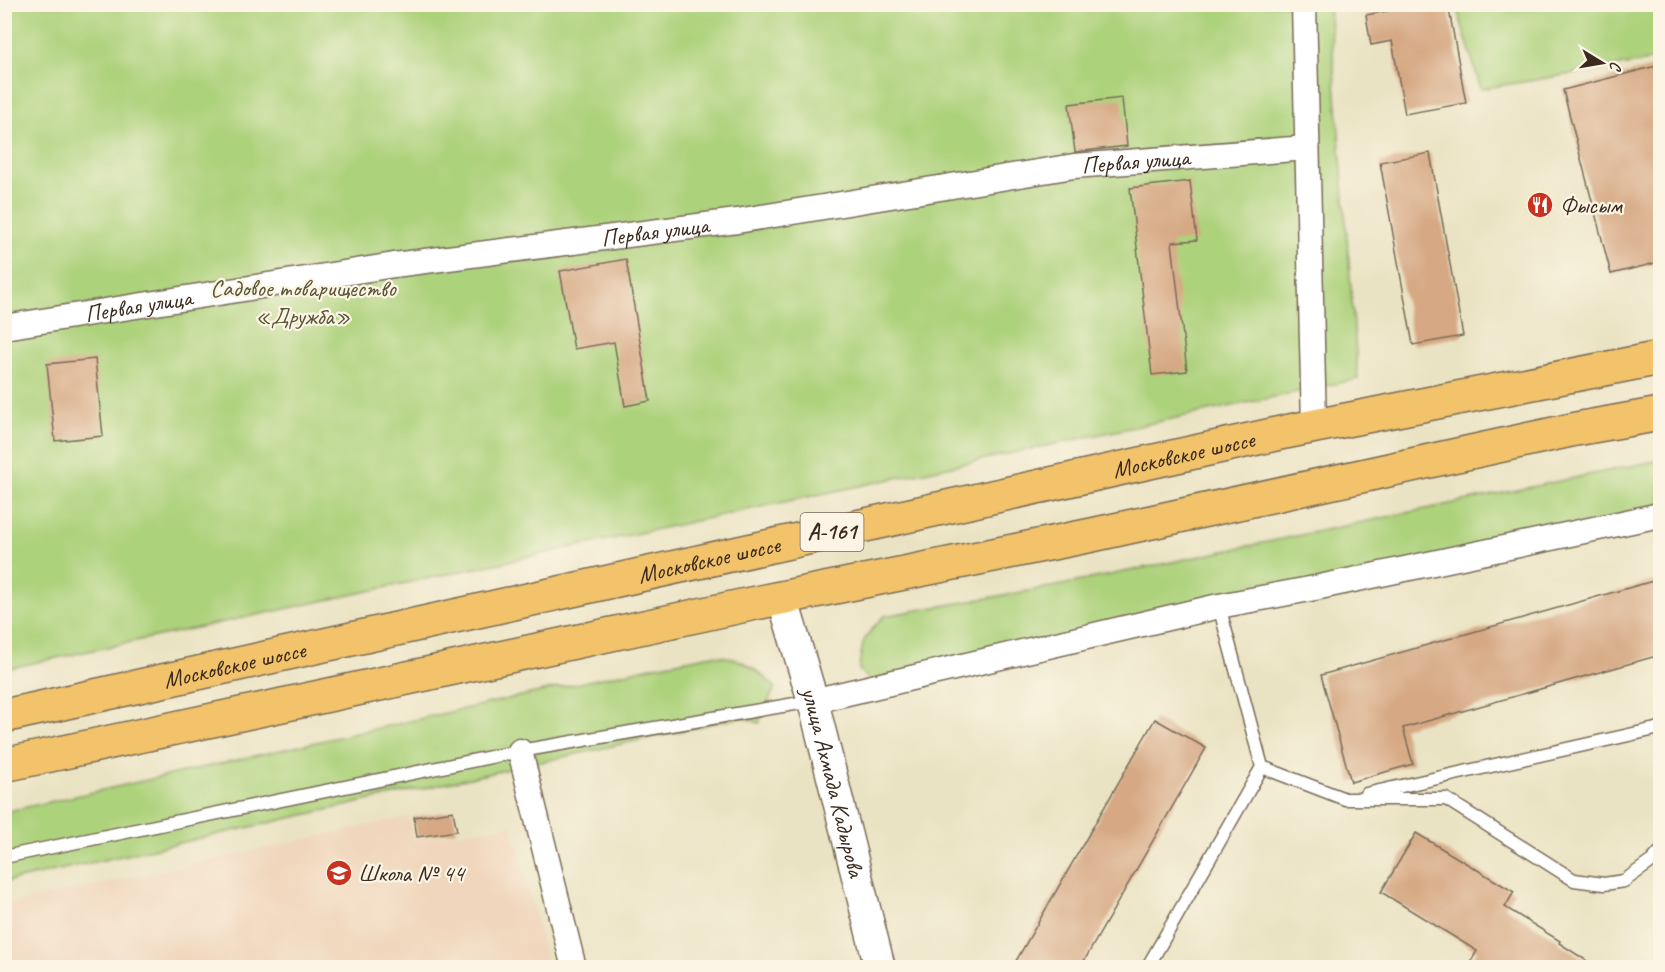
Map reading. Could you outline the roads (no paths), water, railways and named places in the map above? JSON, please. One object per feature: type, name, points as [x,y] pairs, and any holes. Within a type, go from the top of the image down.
[{"type":"highway","name":"Московское шоссе","points":[[4,716],[1314,426],[1660,358]]},
{"type":"highway","name":"Московское шоссе","points":[[4,765],[782,597],[1092,535],[1576,429],[1660,414]]},
{"type":"street","points":[[1304,4],[1314,426]]},
{"type":"street","name":"Первая улица","points":[[4,327],[394,265],[737,221],[1074,166],[1307,148]]},
{"type":"street","points":[[813,701],[1219,606],[1660,515]]},
{"type":"street","name":"улица Ахмада Кадырова","points":[[782,597],[813,701],[880,968]]},
{"type":"street","points":[[520,751],[574,968]]},
{"type":"lane","points":[[1147,968],[1262,767],[1219,606]]},
{"type":"lane","points":[[4,857],[520,751],[813,701]]},
{"type":"lane","points":[[1345,799],[1660,728]]},
{"type":"lane","points":[[1262,767],[1345,799],[1446,799],[1574,880],[1604,884],[1624,881],[1652,861],[1660,852]]},
{"type":"place","name":"Фысым","points":[[1540,205]]},
{"type":"place","name":"Школа № 44","points":[[339,873]]},
{"type":"park label","name":"Садовое товарищество «Дружба»","points":[[303,302]]}]
